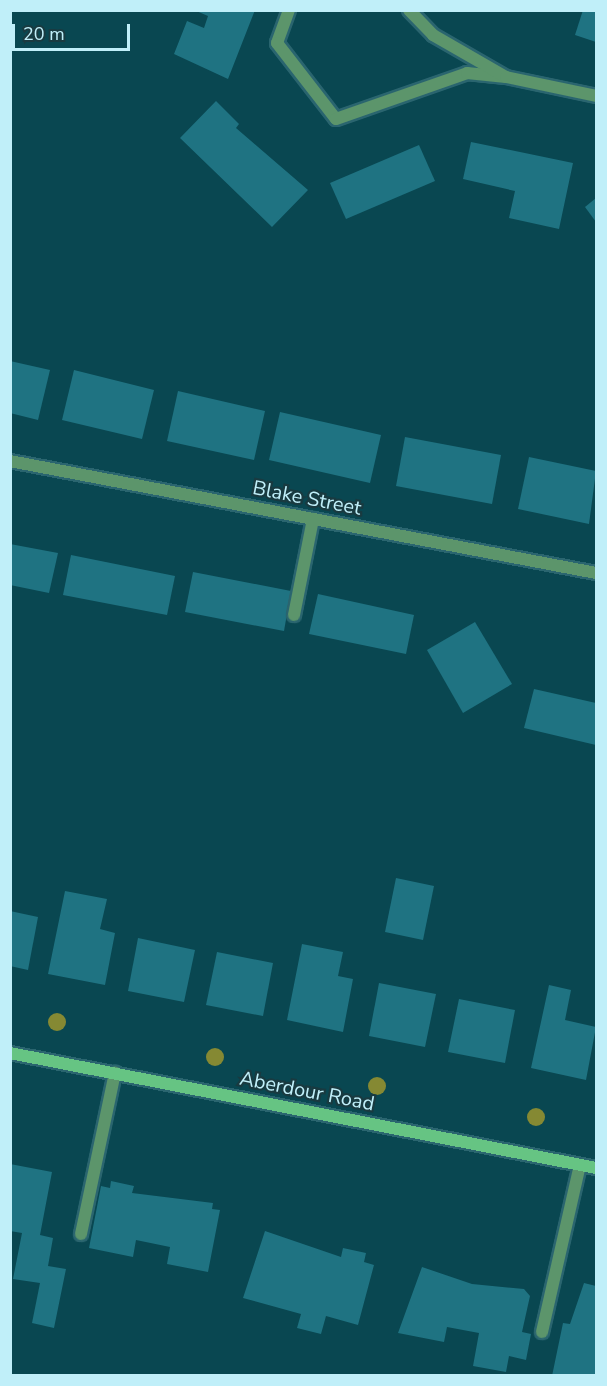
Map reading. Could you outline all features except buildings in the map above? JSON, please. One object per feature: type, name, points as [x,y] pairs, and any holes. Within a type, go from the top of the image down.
[{"type":"main road","name":"Aberdour Road","points":[[10,1053],[597,1168]]},
{"type":"street","points":[[289,10],[277,43],[336,118],[466,73],[506,77],[597,96]]},
{"type":"street","points":[[409,10],[433,35],[506,77]]},
{"type":"street","name":"Blake Street","points":[[10,461],[597,573]]},
{"type":"street","points":[[294,615],[313,519]]},
{"type":"street","points":[[81,1234],[115,1073]]},
{"type":"street","points":[[542,1332],[580,1165]]}]
